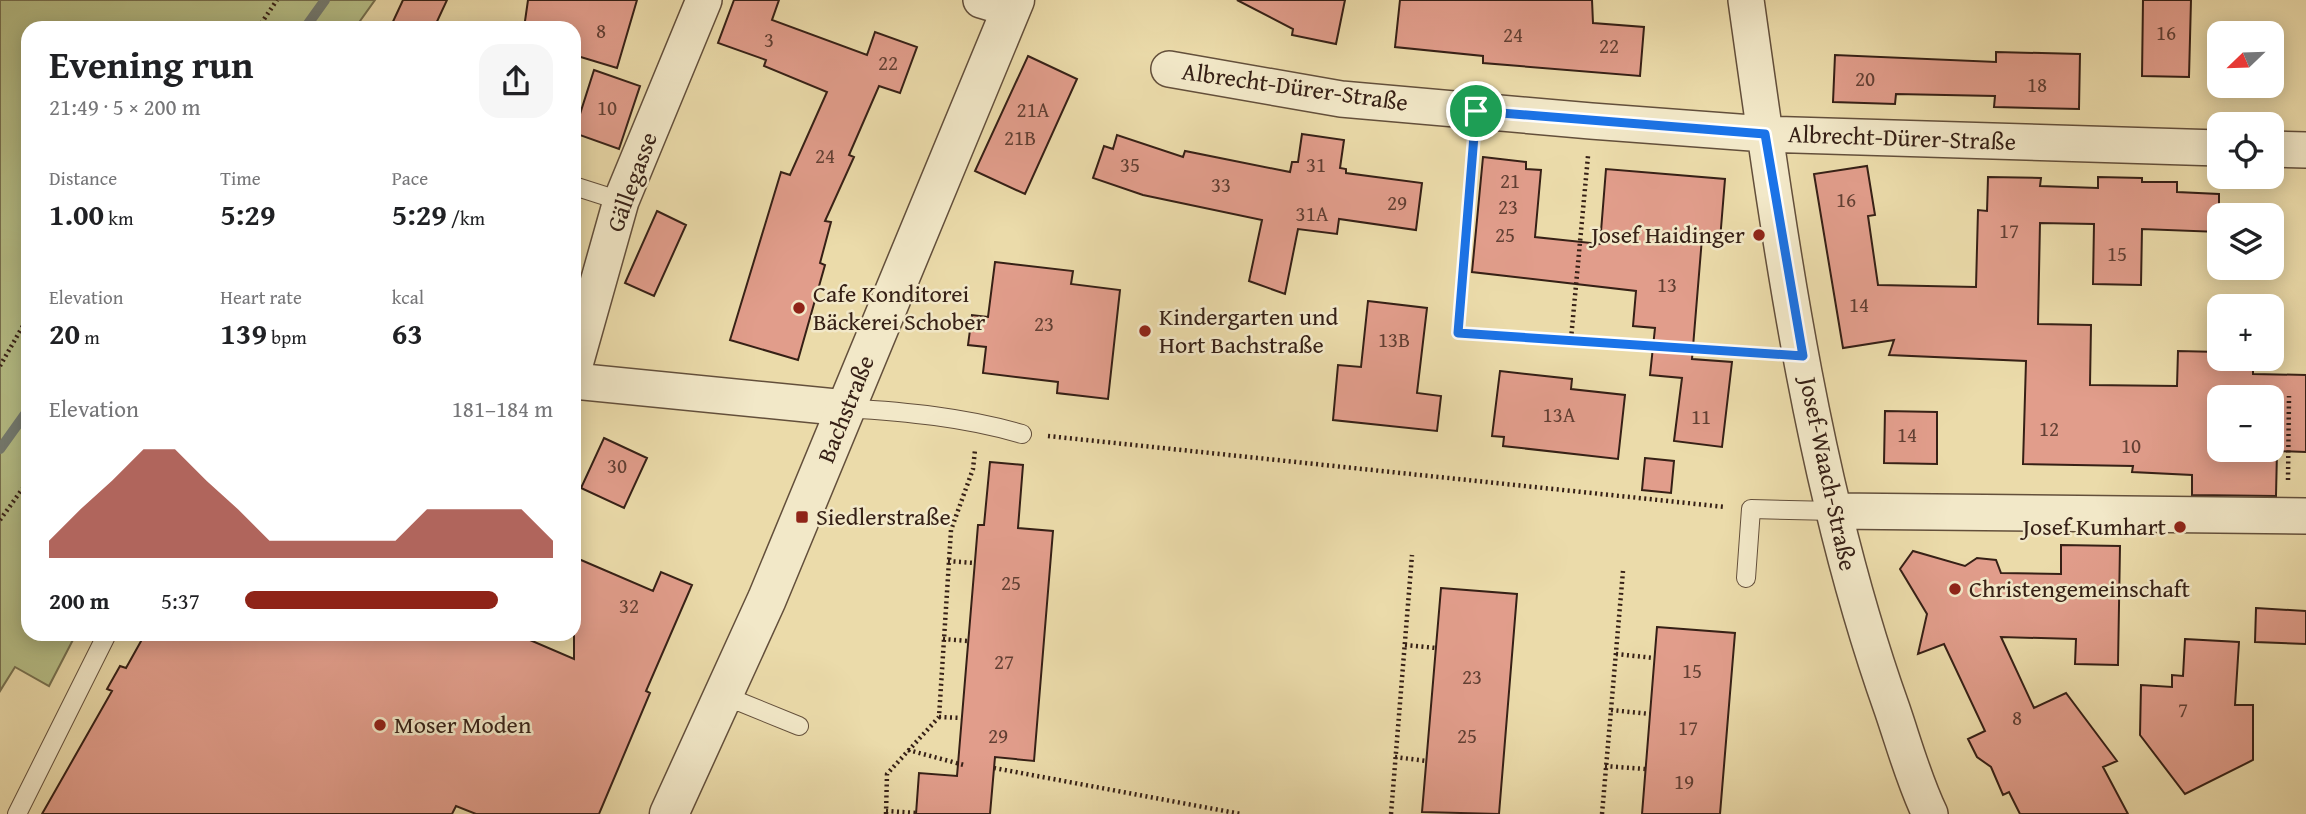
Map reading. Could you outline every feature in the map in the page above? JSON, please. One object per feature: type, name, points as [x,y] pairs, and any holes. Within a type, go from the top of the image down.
[{"type":"street","name":"Gällegasse","points":[[581,343],[621,201],[704,0]]},
{"type":"street","name":"Josef-Waach-Straße","points":[[1745,0],[1803,356],[1834,511],[1865,633],[1930,814]]},
{"type":"street","name":"Bachstraße","points":[[669,814],[721,702],[846,408],[1002,3]]},
{"type":"street","name":"Albrecht-Dürer-Straße","points":[[1169,69],[1341,99],[1591,121],[1765,134],[2207,148]]},
{"type":"street","points":[[2284,149],[2306,150]]},
{"type":"street","points":[[581,382],[846,408]]},
{"type":"street","points":[[1834,511],[2297,516]]},
{"type":"lane","points":[[581,188],[621,201]]},
{"type":"lane","points":[[846,408],[926,413],[978,422],[1023,434]]},
{"type":"lane","points":[[1746,578],[1751,509],[1834,511]]},
{"type":"lane","points":[[17,814],[104,641]]},
{"type":"lane","points":[[721,702],[740,702],[799,726]]},
{"type":"path","points":[[263,21],[277,0]]},
{"type":"path","points":[[1476,111],[1458,333],[1803,356]]},
{"type":"path","points":[[1571,339],[1591,121]]},
{"type":"path","points":[[0,366],[21,330]]},
{"type":"path","points":[[2288,396],[2297,516]]},
{"type":"path","points":[[916,813],[886,813],[887,774],[939,717],[951,530],[973,469],[978,422]]},
{"type":"path","points":[[1023,434],[1751,509]]},
{"type":"path","points":[[0,520],[21,491]]},
{"type":"path","points":[[1391,814],[1412,555]]},
{"type":"path","points":[[948,561],[974,563]]},
{"type":"path","points":[[1602,814],[1623,571]]},
{"type":"path","points":[[943,639],[968,641]]},
{"type":"path","points":[[1405,645],[1436,648]]},
{"type":"path","points":[[1616,654],[1654,657]]},
{"type":"path","points":[[1611,710],[1650,714]]},
{"type":"path","points":[[939,717],[962,718]]},
{"type":"path","points":[[908,750],[964,765]]},
{"type":"path","points":[[1395,757],[1427,761]]},
{"type":"path","points":[[1605,766],[1646,769]]},
{"type":"path","points":[[994,768],[1241,814]]},
{"type":"green space","points":[[0,0],[375,0],[360,21],[21,21],[21,641],[72,641],[49,686],[15,667],[0,691]]},
{"type":"building","points":[[403,0],[447,0],[437,21],[393,21]]},
{"type":"building","points":[[528,0],[637,0],[617,68],[581,57],[581,21],[525,21]]},
{"type":"building","points":[[734,0],[779,0],[772,20],[867,55],[875,32],[917,47],[900,93],[879,86],[849,155],[854,157],[825,221],[831,222],[820,263],[825,265],[798,360],[730,340],[781,172],[790,175],[827,92],[764,66],[766,60],[718,43]]},
{"type":"building","points":[[1237,0],[1345,0],[1336,44],[1292,35],[1293,29]]},
{"type":"building","points":[[1400,0],[1592,0],[1593,23],[1644,27],[1640,76],[1483,63],[1483,56],[1395,47]]},
{"type":"building","points":[[2143,0],[2191,0],[2189,77],[2142,76]]},
{"type":"building","points":[[1996,52],[2080,54],[2079,109],[1994,107],[1995,96],[1896,94],[1895,104],[1833,102],[1835,55],[1996,62]]},
{"type":"building","points":[[1028,56],[1077,79],[1025,194],[975,171]]},
{"type":"building","points":[[594,70],[640,86],[619,149],[581,135],[581,111]]},
{"type":"building","points":[[1302,134],[1344,140],[1340,168],[1346,169],[1346,173],[1422,183],[1416,230],[1339,219],[1337,234],[1298,229],[1285,294],[1249,281],[1262,220],[1143,195],[1093,178],[1104,146],[1113,149],[1117,135],[1183,157],[1185,151],[1290,172],[1292,162],[1298,162]]},
{"type":"building","points":[[1483,157],[1526,162],[1526,169],[1541,170],[1535,237],[1600,244],[1606,169],[1725,179],[1720,240],[1702,238],[1692,359],[1732,362],[1722,447],[1674,441],[1682,378],[1650,375],[1655,328],[1633,326],[1636,291],[1472,272]]},
{"type":"building","points":[[1867,166],[1875,215],[1868,216],[1878,285],[1976,287],[1978,210],[1987,211],[1988,177],[2041,178],[2040,186],[2098,188],[2098,177],[2142,178],[2142,182],[2177,182],[2177,192],[2219,194],[2219,203],[2207,203],[2207,232],[2142,229],[2141,285],[2093,284],[2094,224],[2040,223],[2038,324],[2091,325],[2090,385],[2177,386],[2178,351],[2207,352],[2207,371],[2306,375],[2306,452],[2284,451],[2284,385],[2207,385],[2207,462],[2277,462],[2276,496],[2192,495],[2192,475],[2132,472],[2133,466],[2023,464],[2026,361],[1889,355],[1894,340],[1843,348],[1814,174]]},
{"type":"building","points":[[657,211],[686,225],[654,296],[625,283]]},
{"type":"building","points":[[995,262],[1073,271],[1071,284],[1120,290],[1108,399],[1057,393],[1058,382],[983,373],[986,347],[968,345],[972,315],[988,317]]},
{"type":"building","points":[[1368,301],[1427,308],[1417,393],[1441,396],[1437,431],[1333,420],[1338,365],[1361,367]]},
{"type":"building","points":[[1500,371],[1572,379],[1571,389],[1625,395],[1618,459],[1503,446],[1504,437],[1492,436]]},
{"type":"building","points":[[1885,411],[1937,412],[1937,464],[1884,463]]},
{"type":"building","points":[[604,438],[647,458],[624,508],[581,488]]},
{"type":"building","points":[[1645,458],[1674,461],[1671,493],[1642,490]]},
{"type":"building","points":[[990,462],[1023,465],[1018,528],[1053,531],[1034,761],[995,757],[990,814],[916,814],[919,773],[957,776],[978,525],[984,525]]},
{"type":"building","points":[[2061,545],[2120,546],[2118,665],[2075,664],[2076,639],[2001,637],[2034,708],[2066,693],[2117,761],[2103,767],[2128,814],[2020,814],[2009,792],[2003,795],[1991,767],[1977,757],[1968,739],[1985,731],[1944,644],[1918,654],[1927,614],[1900,569],[1913,551],[1965,566],[1977,558],[1996,560],[2001,573],[2061,574]]},
{"type":"building","points":[[581,560],[653,591],[661,572],[692,585],[646,691],[650,693],[599,814],[476,814],[456,806],[452,814],[42,814],[112,691],[107,689],[120,666],[126,668],[141,641],[532,641],[574,659],[574,641],[581,641]]},
{"type":"building","points":[[1441,588],[1517,594],[1499,814],[1422,812]]},
{"type":"building","points":[[2256,608],[2306,611],[2306,644],[2255,642]]},
{"type":"building","points":[[1657,627],[1735,633],[1720,814],[1642,814]]},
{"type":"building","points":[[2185,639],[2239,642],[2235,705],[2253,705],[2253,760],[2185,794],[2140,735],[2141,685],[2172,687],[2172,675],[2183,676]]},
{"type":"waterway","points":[[310,21],[325,0]]},
{"type":"waterway","points":[[0,449],[21,420]]},
{"type":"place","name":"Josef Haidinger","points":[[1759,235]]},
{"type":"place","name":"Cafe Konditorei Bäckerei Schober","points":[[799,308]]},
{"type":"place","name":"Kindergarten und Hort Bachstraße","points":[[1145,331]]},
{"type":"place","name":"Siedlerstraße","points":[[802,517]]},
{"type":"place","name":"Josef Kumhart","points":[[2180,527]]},
{"type":"place","name":"Christengemeinschaft","points":[[1955,589]]},
{"type":"place","name":"Moser Moden","points":[[380,725]]},
{"type":"route","points":[[1476,111],[1765,134],[1803,356],[1458,333],[1476,111]]}]
